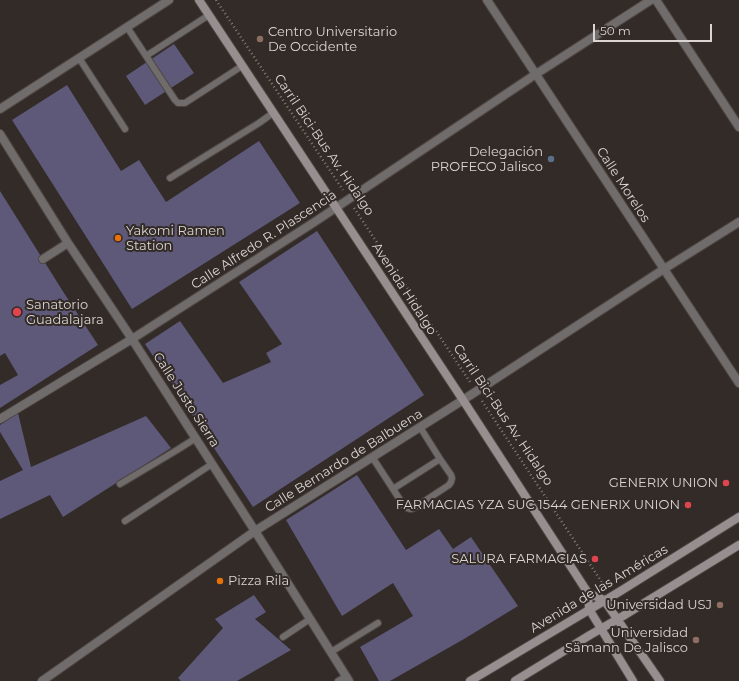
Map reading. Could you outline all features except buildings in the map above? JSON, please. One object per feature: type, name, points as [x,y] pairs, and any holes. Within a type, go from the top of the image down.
[{"type":"main road","name":"Avenida Hidalgo","points":[[199,0],[463,400],[588,593],[589,610],[633,681]]},
{"type":"main road","name":"Avenida de las Américas","points":[[470,681],[589,610],[739,517]]},
{"type":"main road","points":[[515,681],[739,545]]},
{"type":"main road","points":[[588,593],[607,598],[617,619],[660,681]]},
{"type":"street","points":[[0,109],[169,0]]},
{"type":"street","name":"Calle Morelos","points":[[487,0],[739,383]]},
{"type":"street","name":"Calle Alfredo R. Plascencia","points":[[0,419],[132,339],[336,208],[536,74],[651,0]]},
{"type":"street","points":[[656,0],[739,127]]},
{"type":"street","name":"Calle Justo Sierra","points":[[0,134],[68,243],[196,438],[348,679]]},
{"type":"street","name":"Calle Bernardo de Balbuena","points":[[42,681],[255,531],[476,392],[664,269],[739,222]]},
{"type":"street","points":[[43,259],[68,243]]},
{"type":"lane","points":[[146,56],[209,15]]},
{"type":"lane","points":[[127,27],[178,103],[181,104],[185,102],[242,66]]},
{"type":"lane","points":[[79,58],[125,129]]},
{"type":"lane","points":[[170,178],[273,113]]},
{"type":"lane","points":[[372,457],[404,506],[411,509],[414,508],[449,485],[452,478],[420,427]]},
{"type":"lane","points":[[120,484],[196,438]]},
{"type":"lane","points":[[393,489],[440,459]]},
{"type":"lane","points":[[125,521],[212,464]]},
{"type":"lane","points":[[283,638],[310,619]]},
{"type":"lane","points":[[331,652],[378,623]]},
{"type":"lane","points":[[338,681],[348,679]]},
{"type":"path","name":"Carril Bici-Bus Av. Hidalgo","points":[[216,0],[476,392],[607,598]]},
{"type":"place","name":"Centro Universitario De Occidente","points":[[260,39]]},
{"type":"place","name":"Delegación PROFECO Jalisco","points":[[551,159]]},
{"type":"place","name":"Yakomi Ramen Station","points":[[118,238]]},
{"type":"place","name":"Sanatorio Guadalajara","points":[[17,312]]},
{"type":"place","name":"GENERIX UNION","points":[[726,483]]},
{"type":"place","name":"FARMACIAS YZA SUC 1544 GENERIX UNION","points":[[688,505]]},
{"type":"place","name":"SALURA FARMACIAS","points":[[595,559]]},
{"type":"place","name":"Pizza Rila","points":[[220,581]]},
{"type":"place","name":"Universidad USJ","points":[[720,605]]},
{"type":"place","name":"Universidad Sämann De Jalisco","points":[[696,640]]}]
